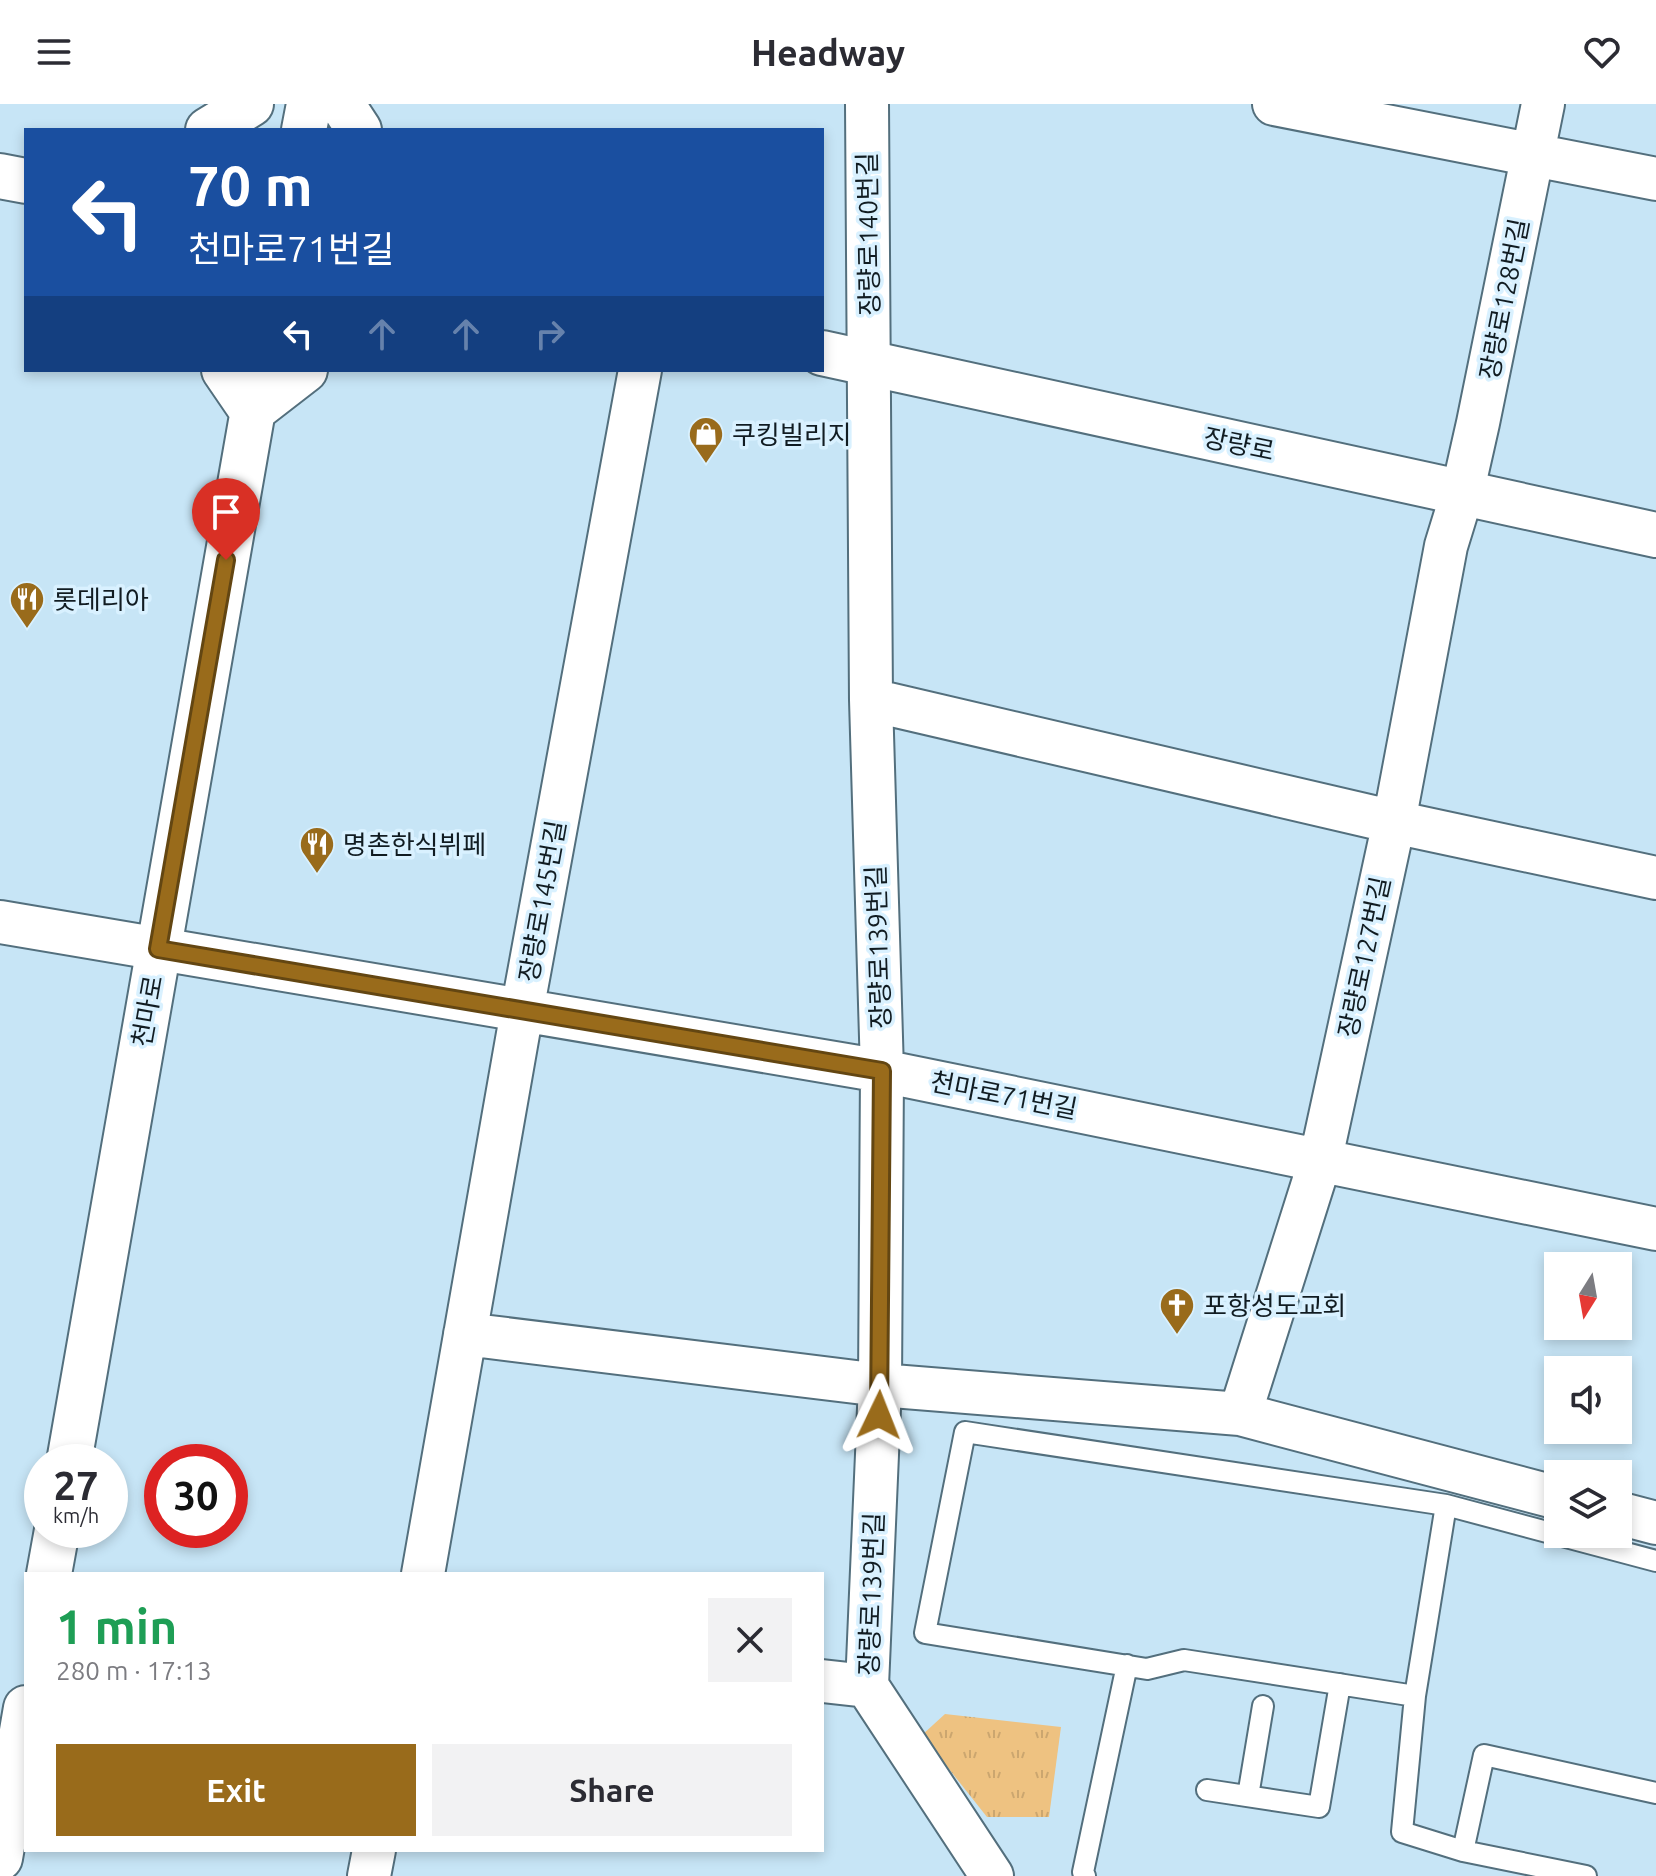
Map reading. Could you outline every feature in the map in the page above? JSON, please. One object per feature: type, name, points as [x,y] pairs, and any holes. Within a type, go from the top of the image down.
[{"type":"street","points":[[211,128],[251,104]]},
{"type":"street","points":[[304,128],[309,104]]},
{"type":"street","points":[[342,104],[358,128]]},
{"type":"street","name":"장량로140번길","points":[[867,104],[870,363]]},
{"type":"street","points":[[1274,104],[1656,179]]},
{"type":"street","name":"장량로128번길","points":[[1462,494],[1543,104]]},
{"type":"street","points":[[0,176],[24,181]]},
{"type":"street","name":"장량로","points":[[824,353],[1656,535]]},
{"type":"street","name":"장량로139번길","points":[[870,363],[871,700],[882,1071],[880,1385],[867,1686],[992,1876]]},
{"type":"street","points":[[227,372],[256,390],[300,372]]},
{"type":"street","name":"장량로145번길","points":[[423,1572],[522,1011],[640,372]]},
{"type":"street","name":"천마로","points":[[72,1444],[256,390]]},
{"type":"street","name":"장량로127번길","points":[[1240,1414],[1321,1158],[1394,822],[1446,546],[1462,494]]},
{"type":"street","points":[[871,700],[1394,822],[1656,878]]},
{"type":"street","name":"천마로71번길","points":[[0,922],[882,1071],[1321,1158],[1656,1229]]},
{"type":"street","points":[[465,1334],[880,1385],[1240,1414],[1544,1494]]},
{"type":"street","points":[[1632,1517],[1656,1523]]},
{"type":"street","points":[[49,1572],[54,1548]]},
{"type":"street","points":[[824,1681],[867,1686]]},
{"type":"street","points":[[0,1858],[24,1720]]},
{"type":"street","points":[[369,1876],[374,1852]]},
{"type":"lane","points":[[1415,1696],[1184,1660],[1147,1669],[925,1633],[965,1432],[1446,1505],[1656,1561]]},
{"type":"lane","points":[[1446,1505],[1415,1696],[1402,1832],[1463,1851],[1586,1876]]},
{"type":"lane","points":[[1085,1876],[1083,1872],[1127,1665]]},
{"type":"lane","points":[[1207,1790],[1319,1807],[1340,1684]]},
{"type":"lane","points":[[1248,1796],[1263,1706]]},
{"type":"lane","points":[[1463,1851],[1484,1755],[1656,1793]]},
{"type":"green space","points":[[945,1714],[1061,1727],[1049,1817],[987,1817],[922,1735]]},
{"type":"place","name":"쿠킹빌리지","points":[[706,465]]},
{"type":"place","name":"롯데리아","points":[[27,630]]},
{"type":"place","name":"명촌한식뷔페","points":[[317,875]]},
{"type":"place","name":"포항성도교회","points":[[1177,1336]]},
{"type":"route","points":[[226,560],[158,949],[882,1071],[879,1415]]}]
